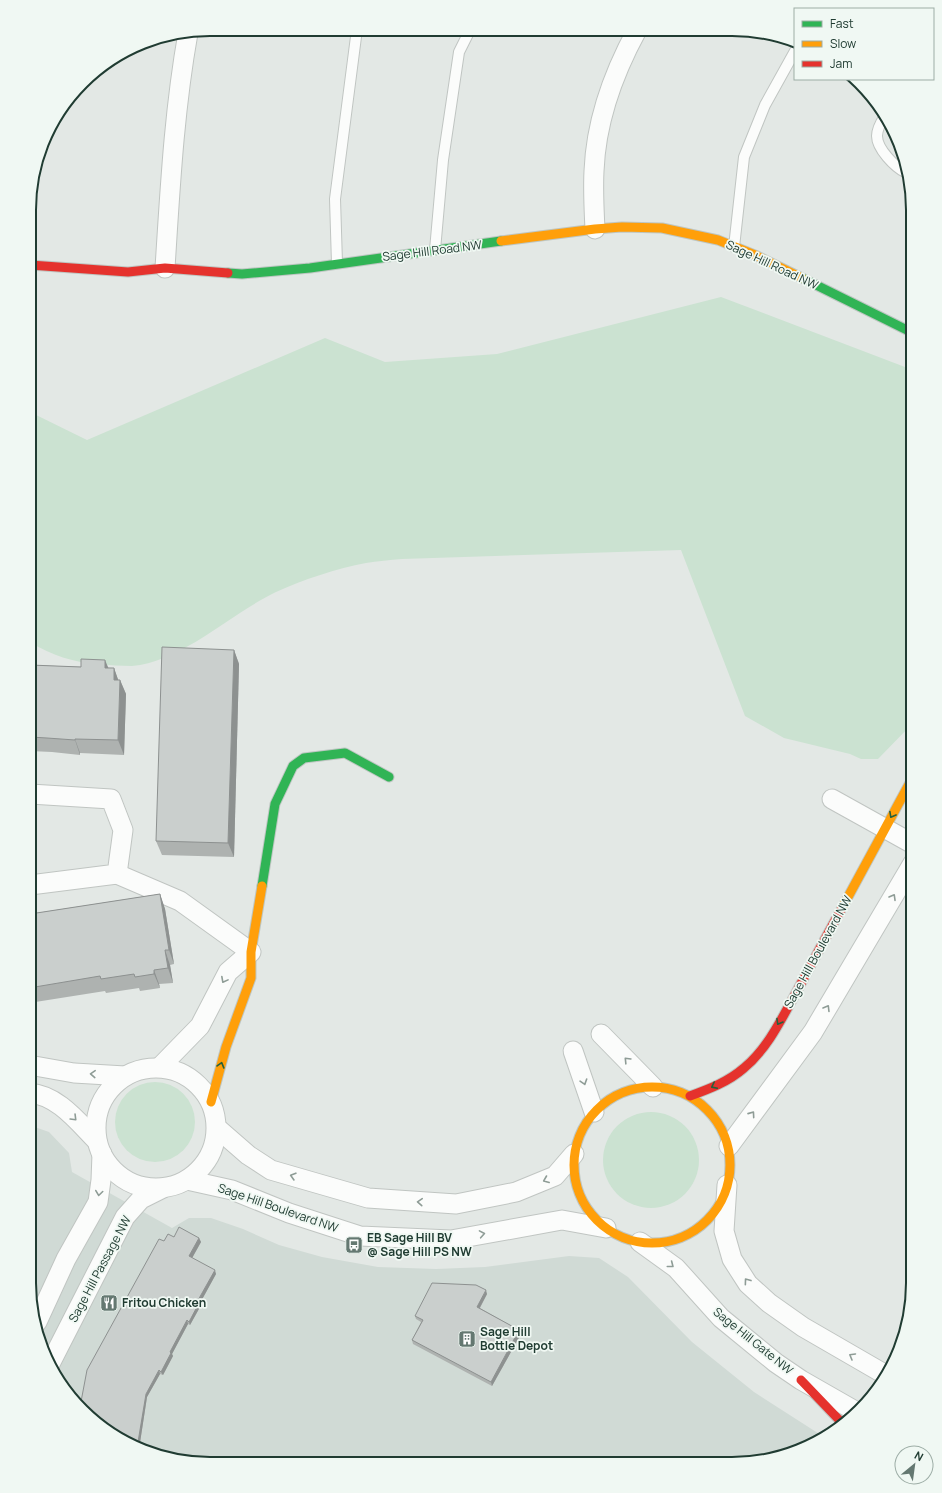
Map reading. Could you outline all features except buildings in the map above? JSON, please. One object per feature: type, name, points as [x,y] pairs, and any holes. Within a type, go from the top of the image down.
[{"type":"street","points":[[595,229],[594,171],[597,139],[602,112],[622,58],[634,36]]},
{"type":"street","points":[[165,268],[169,202],[182,66],[187,37]]},
{"type":"street","name":"Sage Hill Road NW","points":[[36,265],[128,272],[165,268],[242,274],[310,268],[595,229],[622,227],[662,228],[718,240],[755,255],[906,330]]},
{"type":"street","points":[[211,1102],[226,1047],[251,978],[251,952],[275,804],[293,766],[304,758],[345,753],[389,777]]},
{"type":"street","name":"Sage Hill Boulevard NW","points":[[690,1096],[712,1088],[739,1072],[758,1054],[777,1027],[906,790]]},
{"type":"street","points":[[36,794],[111,799],[123,830],[117,874]]},
{"type":"street","points":[[832,800],[906,840]]},
{"type":"street","points":[[36,884],[117,874],[180,901],[251,952]]},
{"type":"street","points":[[729,1146],[813,1032],[906,875]]},
{"type":"street","points":[[160,1068],[200,1026],[228,972],[251,952]]},
{"type":"street","points":[[601,1034],[653,1087]]},
{"type":"street","points":[[573,1051],[594,1112]]},
{"type":"street","points":[[36,1066],[74,1073],[125,1076]]},
{"type":"street","points":[[36,1093],[49,1098],[67,1111],[100,1148],[110,1167],[122,1177],[135,1184],[149,1188],[164,1188],[176,1185],[187,1180],[199,1170],[209,1158],[215,1144],[217,1128],[211,1102],[202,1088],[190,1078],[176,1071],[160,1068],[142,1069],[125,1076],[111,1088],[101,1104],[96,1122],[100,1148],[101,1180],[98,1202],[66,1259],[39,1317]]},
{"type":"street","points":[[727,1185],[718,1206],[703,1223],[684,1235],[663,1242],[640,1242],[623,1237],[606,1228],[591,1214],[580,1196],[574,1175],[574,1154],[581,1132],[594,1112],[606,1101],[621,1093],[653,1087],[674,1090],[690,1096],[715,1119],[729,1146],[727,1185],[724,1231],[732,1259],[748,1284],[769,1303],[803,1327],[882,1372]]},
{"type":"street","points":[[217,1128],[248,1155],[271,1170],[368,1198],[456,1204],[516,1192],[555,1176],[574,1154]]},
{"type":"street","name":"Sage Hill Boulevard NW","points":[[187,1180],[232,1190],[289,1213],[360,1236],[451,1240],[562,1220],[606,1228]]},
{"type":"street","name":"Sage Hill Passage NW","points":[[53,1358],[125,1217],[142,1199],[164,1188]]},
{"type":"street","name":"Sage Hill Gate NW","points":[[640,1242],[676,1268],[721,1318],[776,1363],[801,1380],[852,1409]]},
{"type":"street","points":[[801,1380],[839,1420]]},
{"type":"lane","points":[[338,263],[335,199],[356,36]]},
{"type":"lane","points":[[435,250],[443,160],[458,52],[467,36]]},
{"type":"lane","points":[[734,247],[744,158],[765,105],[794,53]]},
{"type":"lane","points":[[882,122],[877,137],[883,153],[901,170]]},
{"type":"shaded area","points":[[36,1127],[49,1132],[69,1153],[72,1172],[172,1228],[189,1218],[211,1218],[243,1229],[279,1245],[322,1257],[378,1267],[436,1269],[485,1267],[569,1256],[599,1258],[628,1277],[692,1342],[754,1392],[819,1434],[788,1448],[766,1454],[743,1457],[199,1457],[176,1454],[143,1444],[113,1428],[95,1414],[79,1398],[59,1370],[45,1339],[39,1317],[36,1294]]},
{"type":"green space","points":[[721,297],[906,368],[906,730],[878,759],[861,759],[850,754],[784,738],[745,716],[681,550],[402,559],[355,565],[320,575],[276,592],[241,612],[188,646],[151,662],[132,666],[89,663],[71,660],[55,655],[36,645],[36,415],[87,440],[325,338],[385,362],[497,354]]},
{"type":"green space","points":[[155,1082],[170,1085],[183,1094],[192,1107],[195,1122],[192,1137],[183,1150],[170,1159],[155,1162],[140,1159],[127,1150],[118,1137],[115,1122],[118,1107],[127,1094],[140,1085]]},
{"type":"green space","points":[[651,1112],[669,1116],[685,1126],[695,1142],[699,1160],[695,1178],[685,1194],[669,1204],[651,1208],[633,1204],[617,1194],[607,1178],[603,1160],[607,1142],[617,1126],[633,1116]]},
{"type":"traffic: fast","points":[[228,273],[242,274],[310,268],[501,241]]},
{"type":"traffic: fast","points":[[802,278],[906,330]]},
{"type":"traffic: fast","points":[[262,886],[275,804],[293,766],[304,758],[345,753],[389,777]]},
{"type":"traffic: slow","points":[[501,241],[595,229],[622,227],[662,228],[718,240],[755,255],[802,278]]},
{"type":"traffic: slow","points":[[842,908],[906,790]]},
{"type":"traffic: slow","points":[[211,1102],[226,1047],[251,978],[251,952],[262,886]]},
{"type":"traffic: slow","points":[[652,1087],[682,1093],[707,1110],[724,1135],[730,1165],[724,1195],[707,1220],[682,1237],[652,1243],[622,1237],[597,1220],[580,1195],[574,1165],[580,1135],[597,1110],[622,1093],[652,1087]]},
{"type":"traffic: jam","points":[[36,265],[128,272],[165,268],[228,273]]},
{"type":"traffic: jam","points":[[690,1096],[725,1081],[738,1073],[753,1060],[780,1022],[842,908]]},
{"type":"traffic: jam","points":[[801,1380],[839,1420]]},
{"type":"place","name":"EB Sage Hill BV @ Sage Hill PS NW","points":[[354,1245]]},
{"type":"place","name":"Fritou Chicken","points":[[109,1303]]},
{"type":"place","name":"Sage Hill Bottle Depot","points":[[467,1339]]}]
